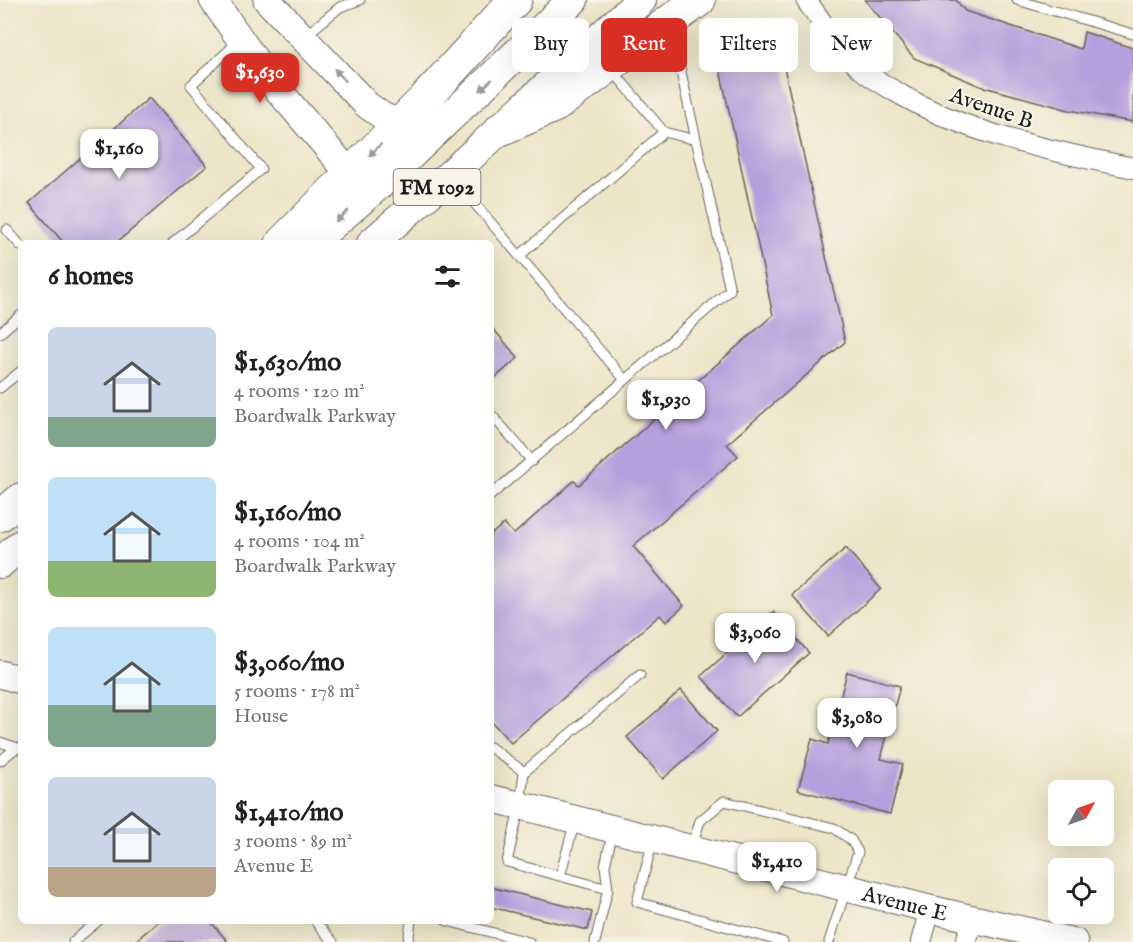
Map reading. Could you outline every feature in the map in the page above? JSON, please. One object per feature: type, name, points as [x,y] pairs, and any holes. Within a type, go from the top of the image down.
[{"type":"highway","points":[[285,240],[401,123],[515,0]]},
{"type":"highway","points":[[675,18],[699,0]]},
{"type":"highway","points":[[501,129],[556,105],[602,72]]},
{"type":"main road","points":[[314,240],[383,181],[573,0]]},
{"type":"main road","name":"FM 1092","points":[[375,240],[450,176],[641,0]]},
{"type":"main road","points":[[0,516],[18,501]]},
{"type":"main road","points":[[0,563],[18,548]]},
{"type":"street","points":[[213,0],[266,76],[350,174]]},
{"type":"street","points":[[267,0],[304,36],[367,105],[384,117],[401,123]]},
{"type":"street","name":"Avenue B","points":[[806,0],[855,63],[885,86],[922,106],[968,128],[1030,146],[1133,168]]},
{"type":"street","name":"Avenue E","points":[[494,799],[930,909],[969,930],[1074,942]]},
{"type":"street","points":[[921,942],[930,909]]},
{"type":"lane","points":[[304,36],[340,7],[357,0]]},
{"type":"lane","points":[[1017,0],[1049,5],[1133,34]]},
{"type":"lane","points":[[177,240],[261,169],[191,85],[241,40]]},
{"type":"lane","points":[[613,72],[664,132],[696,140]]},
{"type":"lane","points":[[494,493],[730,290],[681,72]]},
{"type":"lane","points":[[519,256],[664,132]]},
{"type":"lane","points":[[450,176],[625,380]]},
{"type":"lane","points":[[7,230],[18,243]]},
{"type":"lane","points":[[0,333],[18,318]]},
{"type":"lane","points":[[0,388],[18,373]]},
{"type":"lane","points":[[494,418],[532,461]]},
{"type":"lane","points":[[608,889],[507,862],[520,805],[524,772],[640,675]]},
{"type":"lane","points":[[0,742],[18,748]]},
{"type":"lane","points":[[0,761],[18,749]]},
{"type":"lane","points":[[494,750],[524,772]]},
{"type":"lane","points":[[691,848],[700,821],[724,801],[834,828],[851,840],[858,852],[829,942]]},
{"type":"lane","points":[[560,876],[575,819]]},
{"type":"lane","points":[[596,942],[608,889],[605,866],[614,828]]},
{"type":"lane","points":[[654,838],[637,902],[783,942]]},
{"type":"lane","points":[[73,942],[94,924]]},
{"type":"lane","points":[[318,924],[333,942]]},
{"type":"lane","points":[[408,942],[411,924]]},
{"type":"lane","points":[[459,924],[529,942]]},
{"type":"building","points":[[865,0],[956,0],[965,11],[1081,49],[1084,32],[1133,48],[1133,122],[1069,110],[980,86],[914,58],[893,33],[893,18],[880,18]]},
{"type":"building","points":[[721,72],[785,72],[845,342],[727,444],[738,456],[633,546],[684,606],[666,622],[660,615],[511,743],[494,724],[494,532],[504,524],[514,534],[574,481],[579,485],[773,315]]},
{"type":"building","points":[[149,98],[207,166],[120,240],[61,240],[29,203]]},
{"type":"building","points":[[494,330],[518,358],[494,379]]},
{"type":"building","points":[[846,548],[881,589],[828,636],[792,595]]},
{"type":"building","points":[[773,612],[809,653],[737,717],[701,676]]},
{"type":"building","points":[[847,672],[900,686],[881,759],[903,764],[890,814],[798,790],[812,739],[828,744]]},
{"type":"building","points":[[681,690],[717,731],[663,779],[627,737]]},
{"type":"building","points":[[494,888],[592,912],[588,930],[494,908]]},
{"type":"building","points":[[155,924],[213,924],[228,942],[134,942]]}]
